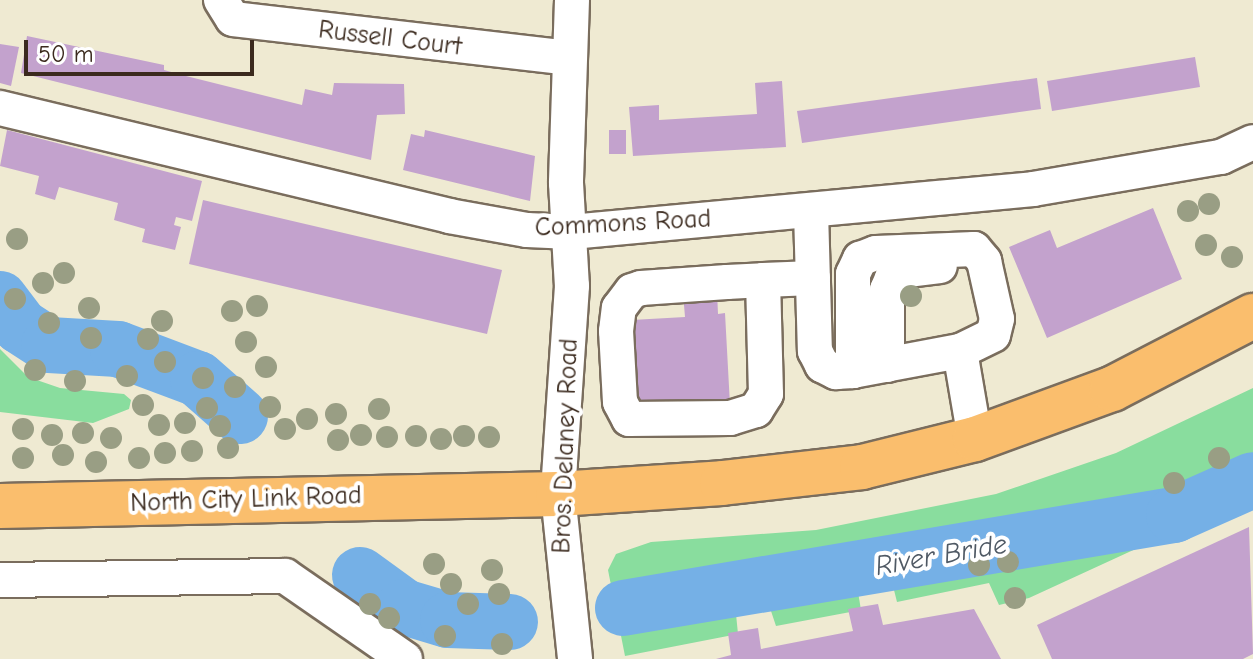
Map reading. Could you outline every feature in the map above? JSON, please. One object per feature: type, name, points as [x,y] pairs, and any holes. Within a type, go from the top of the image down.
[{"type":"highway","points":[[558,494],[847,469],[975,439],[1164,366],[1253,316]]},
{"type":"highway","name":"North City Link Road","points":[[0,506],[492,493],[558,494]]},
{"type":"street","name":"Russell Court","points":[[221,0],[233,19],[569,58]]},
{"type":"street","name":"Bros. Delaney Road","points":[[572,0],[566,183],[571,232],[558,494],[575,659]]},
{"type":"street","name":"Commons Road","points":[[0,108],[449,216],[571,232],[1033,189],[1221,157],[1253,142]]},
{"type":"street","points":[[811,211],[815,351],[822,365],[836,372],[853,371],[887,365],[973,346],[997,319],[984,261],[967,247],[860,259],[853,274],[853,371]]},
{"type":"street","points":[[887,365],[887,290],[892,278],[901,271],[984,261]]},
{"type":"street","points":[[763,280],[766,394],[756,410],[730,418],[629,419],[620,402],[616,331],[625,297],[641,288],[763,280],[813,278]]},
{"type":"street","points":[[973,346],[975,439]]},
{"type":"street","points":[[0,580],[285,576],[405,659]]},
{"type":"green space","points":[[0,349],[28,377],[60,388],[124,394],[131,400],[129,409],[93,423],[0,412]]},
{"type":"green space","points":[[1253,388],[1253,495],[1029,598],[999,605],[989,583],[897,602],[893,586],[858,592],[861,610],[776,626],[770,608],[736,614],[738,634],[625,656],[608,570],[616,554],[651,542],[816,530],[996,494],[1116,453]]},
{"type":"building","points":[[27,36],[164,65],[164,70],[302,105],[305,89],[332,95],[334,83],[404,84],[405,114],[377,115],[371,160],[21,73]]},
{"type":"building","points":[[0,44],[19,47],[11,86],[0,83]]},
{"type":"building","points":[[1195,57],[1200,87],[1052,111],[1047,81]]},
{"type":"building","points":[[1037,78],[1041,109],[802,143],[797,111]]},
{"type":"building","points":[[782,81],[786,147],[633,156],[629,107],[659,105],[659,120],[757,114],[755,83]]},
{"type":"building","points":[[7,130],[202,181],[192,221],[176,217],[174,225],[181,227],[175,250],[142,242],[145,229],[114,220],[118,203],[59,187],[55,200],[35,194],[39,176],[0,166]]},
{"type":"building","points":[[425,130],[535,156],[530,201],[403,170],[411,134],[424,137]]},
{"type":"building","points":[[609,130],[626,130],[626,154],[609,154]]},
{"type":"building","points":[[203,200],[502,270],[487,334],[189,264]]},
{"type":"building","points":[[1153,208],[1182,279],[1047,338],[1009,247],[1050,230],[1057,248]]},
{"type":"building","points":[[717,291],[718,314],[725,313],[730,405],[637,411],[632,320],[685,317],[683,293]]},
{"type":"building","points":[[1249,527],[1253,654],[1243,659],[1052,659],[1037,625]]},
{"type":"building","points":[[878,604],[883,625],[974,609],[1001,659],[716,659],[731,655],[728,633],[758,628],[761,649],[853,631],[848,609]]},
{"type":"waterway","name":"River Bride","points":[[0,299],[20,326],[49,345],[118,349],[198,379],[240,416]]},
{"type":"waterway","name":"River Bride","points":[[623,608],[1174,515],[1253,480]]},
{"type":"waterway","name":"River Bride","points":[[360,575],[404,607],[448,620],[510,622]]}]
